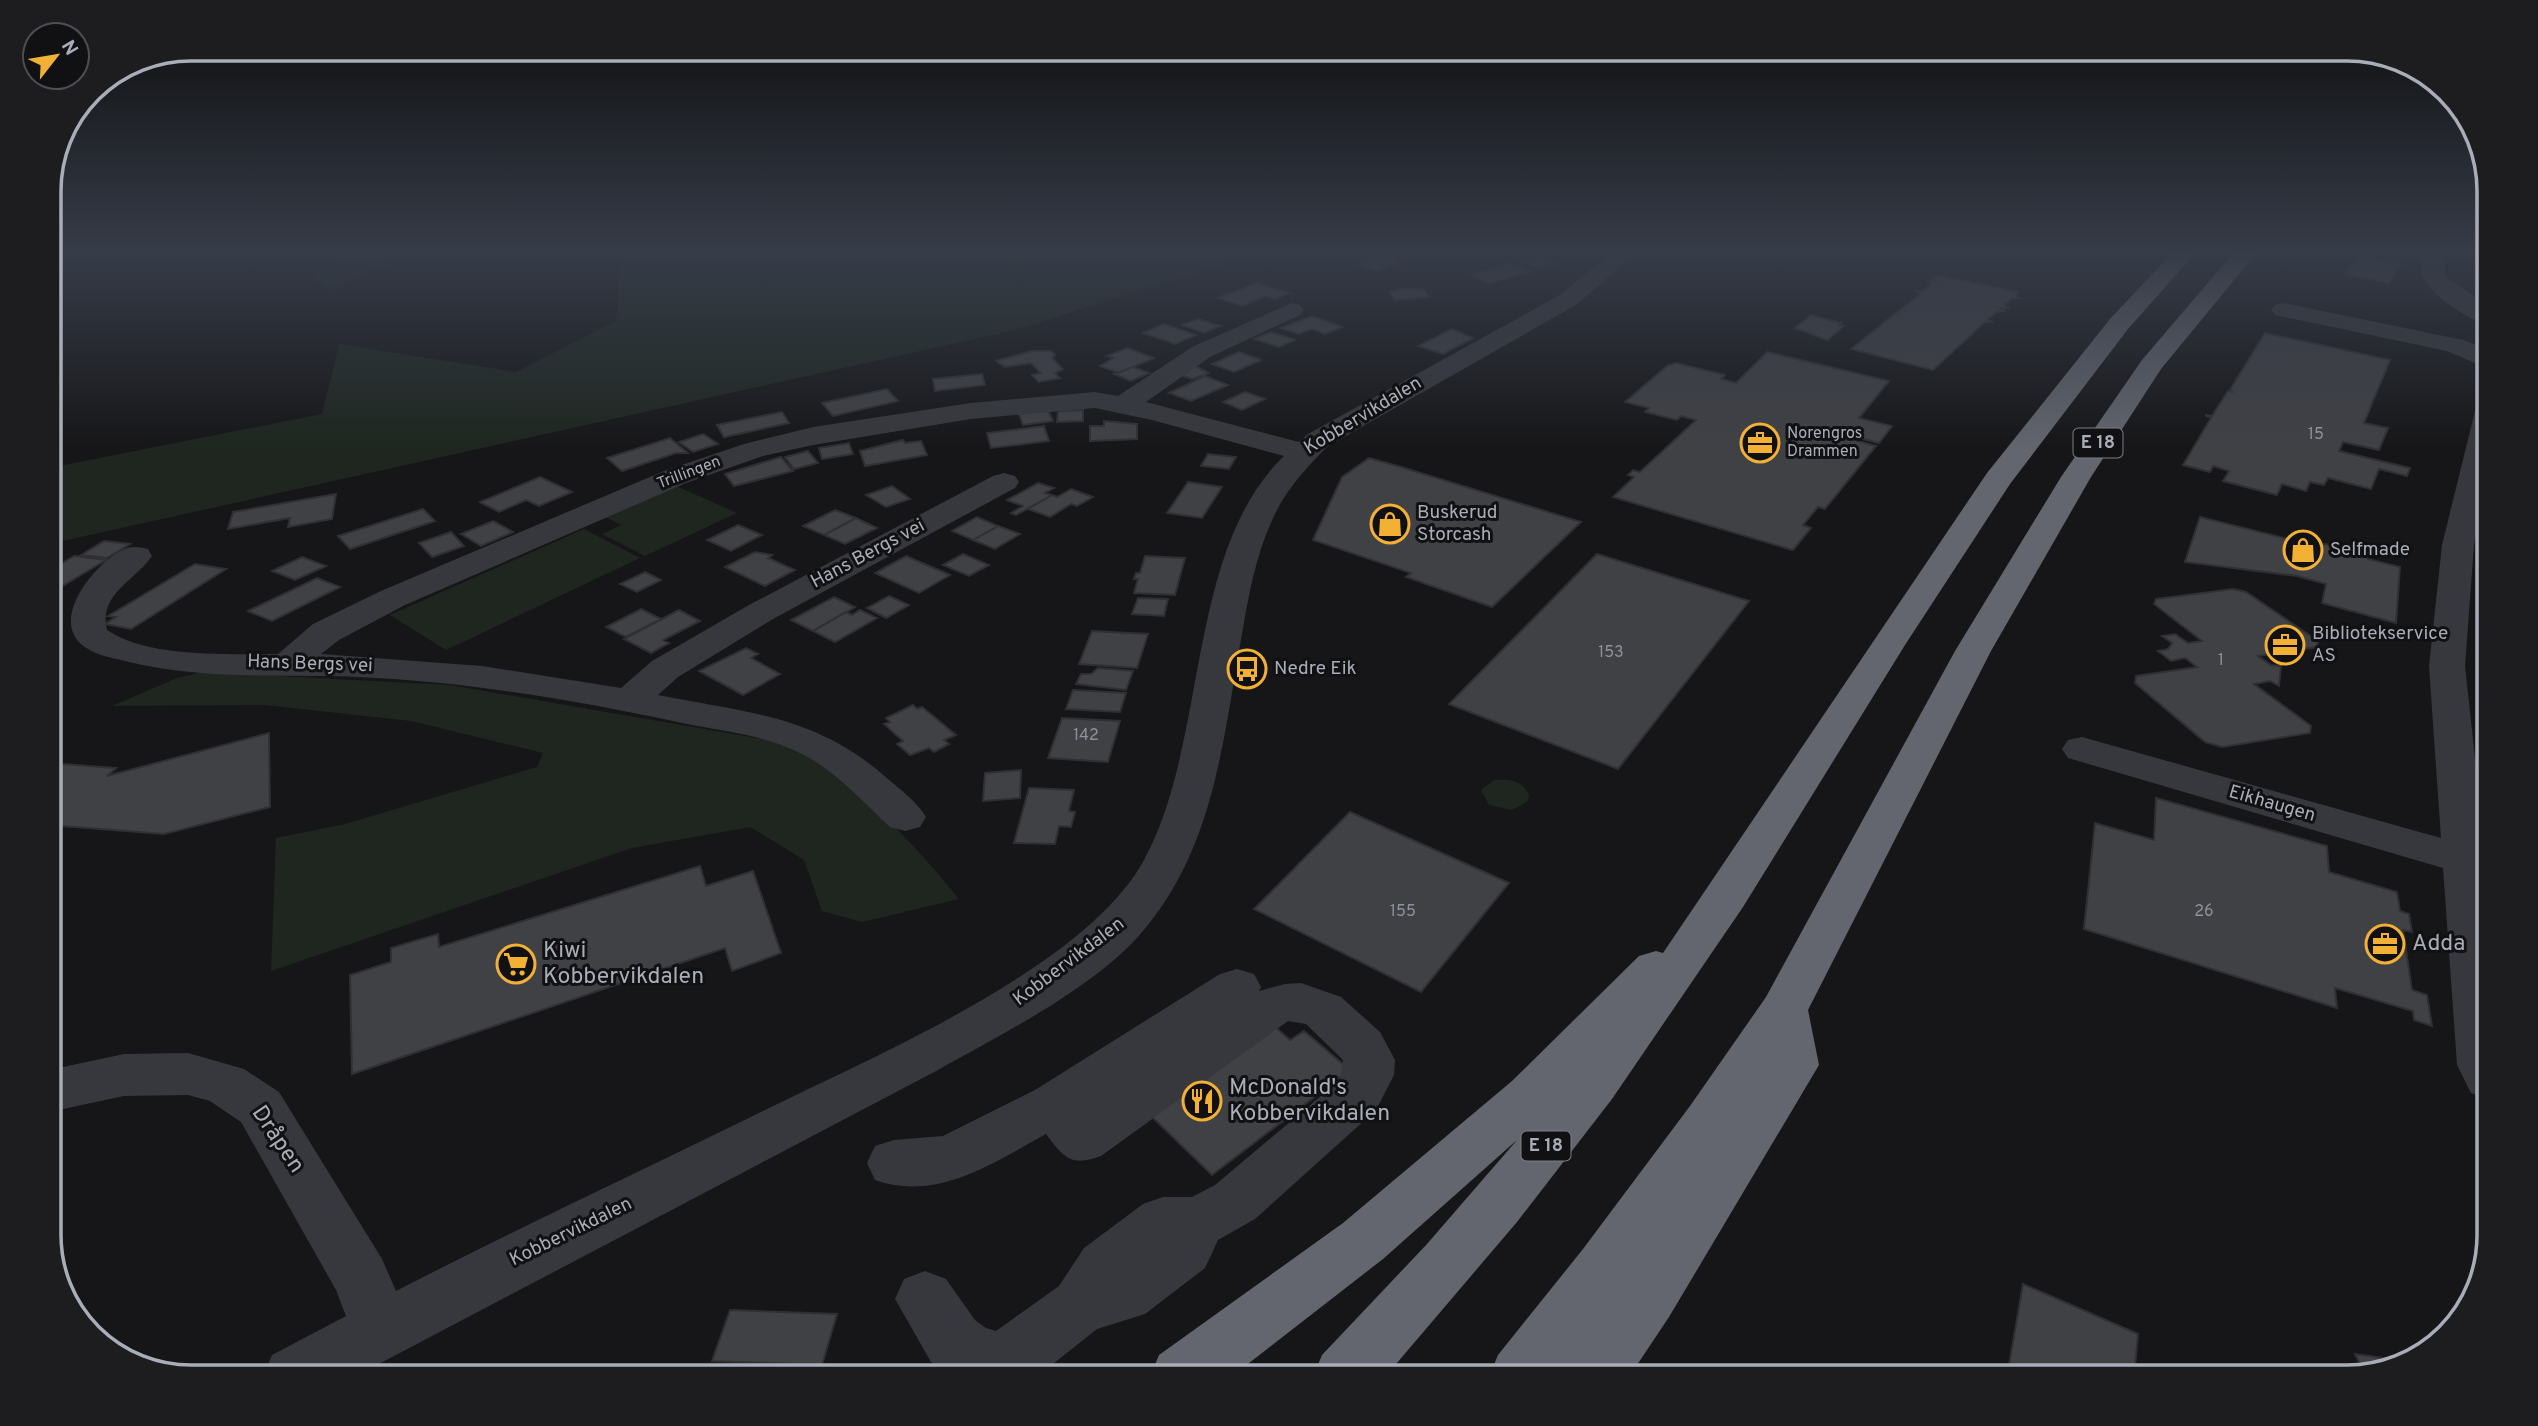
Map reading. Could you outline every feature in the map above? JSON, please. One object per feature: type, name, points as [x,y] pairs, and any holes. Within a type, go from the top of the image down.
[{"type":"highway","name":"E 18","points":[[1355,1365],[1504,1199],[1628,1041],[1726,898],[2009,462],[2094,352],[2125,318]]},
{"type":"highway","name":"E 18","points":[[1529,1365],[1620,1246],[1709,1122],[1783,1010],[1973,651],[2076,477],[2151,365],[2191,318]]},
{"type":"highway","points":[[1197,1365],[1363,1241],[1531,1096],[1726,898]]},
{"type":"highway","points":[[1600,1365],[1648,1297],[1793,1065],[1783,1010]]},
{"type":"street","points":[[1125,404],[1201,352],[1276,318]]},
{"type":"street","name":"Kobbervikdalen","points":[[316,1365],[380,1328],[807,1115],[995,1015],[1051,980],[1129,917],[1157,878],[1179,835],[1194,792],[1236,583],[1258,515],[1278,479],[1301,452],[1361,414],[1536,318]]},
{"type":"street","points":[[2320,318],[2454,345],[2476,353]]},
{"type":"street","name":"Trillingen","points":[[289,663],[327,632],[393,598],[675,477],[754,450],[813,436],[948,414],[1076,401],[1125,404],[1301,452]]},
{"type":"street","points":[[2476,466],[2458,545],[2447,666],[2477,882]]},
{"type":"street","name":"Hans Bergs vei","points":[[631,699],[665,669],[761,612],[1004,482]]},
{"type":"street","name":"Hans Bergs vei","points":[[136,556],[100,591],[88,609],[88,630],[94,638],[150,657],[383,667],[631,699],[801,738],[848,766],[905,817]]},
{"type":"street","name":"Eikhaugen","points":[[2082,749],[2476,863]]},
{"type":"street","points":[[894,1163],[950,1159],[1054,1105],[1237,987]]},
{"type":"street","points":[[925,1299],[953,1341],[971,1355],[997,1361],[1022,1350],[1080,1306],[1105,1267],[1163,1222],[1198,1222],[1234,1202],[1358,1095],[1369,1078],[1369,1057],[1360,1042],[1317,1006],[1286,1002],[1275,1005],[1082,1140],[1054,1105]]},
{"type":"street","points":[[1130,1056],[1189,1065]]},
{"type":"street","name":"Dråpen","points":[[62,1088],[124,1075],[188,1074],[226,1084],[260,1107],[360,1278],[380,1328]]},
{"type":"shaded area","points":[[616,318],[1054,318],[1015,330],[62,541],[62,465],[322,414],[339,344],[516,372],[616,321]]},
{"type":"shaded area","points":[[674,485],[737,513],[645,556],[602,534],[621,525],[604,516]]},
{"type":"shaded area","points":[[584,529],[640,558],[446,650],[390,615]]},
{"type":"shaded area","points":[[203,672],[450,685],[791,744],[816,760],[882,814],[959,899],[862,922],[822,911],[804,860],[750,827],[632,848],[271,971],[276,838],[345,824],[537,767],[543,753],[411,721],[265,705],[112,706],[177,678]]},
{"type":"shaded area","points":[[1494,780],[1510,780],[1520,784],[1527,791],[1528,801],[1512,810],[1489,805],[1481,790]]},
{"type":"building","points":[[1308,318],[1316,318],[1342,327],[1325,334],[1312,329],[1298,334],[1281,328]]},
{"type":"building","points":[[1808,318],[1821,318],[1844,326],[1827,340],[1795,328]]},
{"type":"building","points":[[1890,318],[1990,318],[1988,319],[1992,322],[1985,322],[1933,370],[1851,349]]},
{"type":"building","points":[[1198,319],[1220,326],[1204,333],[1182,325]]},
{"type":"building","points":[[1164,324],[1196,335],[1175,344],[1143,333]]},
{"type":"building","points":[[1452,329],[1473,338],[1443,354],[1418,346]]},
{"type":"building","points":[[1271,332],[1295,340],[1279,347],[1254,339]]},
{"type":"building","points":[[2265,333],[2390,360],[2364,423],[2388,428],[2379,450],[2343,442],[2339,451],[2410,468],[2407,476],[2379,469],[2371,489],[2328,478],[2324,485],[2310,482],[2306,491],[2282,484],[2277,495],[2223,481],[2229,471],[2213,466],[2210,472],[2183,465],[2211,418],[2205,415],[2212,416],[2228,391],[2233,392],[2230,390]]},
{"type":"building","points":[[1127,348],[1154,358],[1119,373],[1100,366],[1113,358],[1107,356]]},
{"type":"building","points":[[1032,351],[1051,351],[1055,355],[1052,358],[1063,369],[1055,373],[1060,378],[1039,382],[1032,375],[1041,373],[1031,363],[1005,367],[996,361]]},
{"type":"building","points":[[1239,352],[1261,360],[1234,372],[1212,364]]},
{"type":"building","points":[[1767,352],[1889,381],[1859,418],[1892,426],[1879,443],[1845,434],[1843,437],[1876,446],[1825,509],[1818,507],[1803,525],[1811,528],[1793,550],[1613,497],[1634,477],[1628,475],[1633,470],[1640,472],[1696,420],[1681,416],[1677,420],[1645,412],[1649,408],[1625,402],[1667,366],[1676,363],[1725,375],[1721,379],[1736,383]]},
{"type":"building","points":[[1195,366],[1209,373],[1192,379],[1178,374]]},
{"type":"building","points":[[1133,367],[1149,373],[1131,381],[1114,374]]},
{"type":"building","points":[[982,374],[985,385],[935,391],[933,379]]},
{"type":"building","points":[[1205,376],[1228,385],[1191,401],[1169,393]]},
{"type":"building","points":[[887,389],[898,401],[833,416],[822,403]]},
{"type":"building","points":[[1245,392],[1265,399],[1242,410],[1223,402]]},
{"type":"building","points":[[1048,410],[1053,421],[1023,425],[1019,414]]},
{"type":"building","points":[[1083,410],[1083,421],[1057,422],[1058,411]]},
{"type":"building","points":[[782,412],[789,423],[724,437],[717,425]]},
{"type":"building","points":[[1104,421],[1137,424],[1137,439],[1090,441],[1090,426],[1104,426]]},
{"type":"building","points":[[1044,426],[1049,441],[991,448],[987,433]]},
{"type":"building","points":[[703,434],[718,444],[693,452],[679,442]]},
{"type":"building","points":[[670,438],[688,453],[676,453],[622,471],[607,458]]},
{"type":"building","points":[[903,440],[905,443],[921,441],[927,455],[865,466],[860,451]]},
{"type":"building","points":[[849,443],[853,454],[822,459],[819,448]]},
{"type":"building","points":[[808,451],[818,463],[794,469],[785,457]]},
{"type":"building","points":[[1208,454],[1236,457],[1229,469],[1201,466]]},
{"type":"building","points":[[781,457],[793,471],[734,486],[725,474]]},
{"type":"building","points":[[1369,458],[1581,522],[1492,607],[1406,577],[1411,573],[1313,540],[1342,477]]},
{"type":"building","points":[[540,477],[572,492],[539,506],[526,500],[499,512],[480,502]]},
{"type":"building","points":[[1188,482],[1222,487],[1202,518],[1167,513]]},
{"type":"building","points":[[1038,483],[1054,488],[1045,493],[1052,495],[1016,515],[1011,513],[1023,506],[1007,500]]},
{"type":"building","points":[[892,486],[910,499],[886,507],[866,495]]},
{"type":"building","points":[[1071,489],[1093,497],[1077,506],[1071,504],[1050,517],[1028,509],[1052,495],[1057,497]]},
{"type":"building","points":[[336,494],[332,519],[288,527],[290,518],[228,529],[233,512]]},
{"type":"building","points":[[423,509],[435,521],[350,549],[338,536]]},
{"type":"building","points":[[835,510],[856,518],[824,535],[803,526]]},
{"type":"building","points":[[977,517],[998,526],[973,540],[952,531]]},
{"type":"building","points":[[2200,517],[2292,540],[2363,549],[2368,559],[2400,567],[2396,623],[2322,603],[2326,584],[2297,576],[2185,562]]},
{"type":"building","points":[[856,518],[877,528],[845,544],[824,535]]},
{"type":"building","points":[[493,521],[513,532],[481,546],[461,534]]},
{"type":"building","points":[[738,525],[762,535],[731,551],[707,540]]},
{"type":"building","points":[[998,526],[1020,534],[995,549],[973,540]]},
{"type":"building","points":[[451,532],[464,546],[432,557],[419,543]]},
{"type":"building","points":[[104,541],[130,544],[107,558],[81,555]]},
{"type":"building","points":[[755,552],[772,555],[768,558],[795,570],[765,586],[725,567]]},
{"type":"building","points":[[963,554],[989,565],[969,576],[943,565]]},
{"type":"building","points":[[1597,554],[1749,601],[1618,769],[1449,704]]},
{"type":"building","points":[[74,556],[106,560],[62,586],[62,563]]},
{"type":"building","points":[[906,556],[950,575],[919,593],[875,573]]},
{"type":"building","points":[[1145,556],[1185,558],[1175,595],[1134,593],[1138,579],[1134,579],[1136,573],[1140,573]]},
{"type":"building","points":[[302,557],[326,566],[295,580],[272,571]]},
{"type":"building","points":[[195,564],[226,569],[131,629],[105,624],[116,617],[108,616]]},
{"type":"building","points":[[645,572],[661,580],[637,592],[620,584]]},
{"type":"building","points":[[317,578],[340,587],[272,621],[248,611]]},
{"type":"building","points":[[2233,589],[2246,592],[2318,641],[2317,647],[2258,656],[2271,665],[2281,666],[2279,686],[2270,681],[2254,684],[2311,726],[2310,733],[2222,747],[2205,742],[2135,683],[2136,676],[2197,667],[2185,658],[2171,661],[2158,651],[2168,649],[2172,643],[2162,636],[2175,634],[2188,643],[2202,641],[2154,604],[2156,599]]},
{"type":"building","points":[[889,596],[909,605],[886,618],[867,608]]},
{"type":"building","points":[[834,597],[855,607],[813,631],[791,620]]},
{"type":"building","points":[[1138,598],[1168,599],[1164,616],[1132,614]]},
{"type":"building","points":[[641,609],[661,619],[626,637],[606,627]]},
{"type":"building","points":[[679,610],[700,621],[663,640],[669,643],[651,653],[624,639]]},
{"type":"building","points":[[860,610],[877,618],[835,642],[813,631],[846,612],[852,615]]},
{"type":"building","points":[[1092,631],[1148,634],[1137,668],[1079,664]]},
{"type":"building","points":[[746,648],[758,654],[751,658],[780,674],[743,695],[699,671]]},
{"type":"building","points":[[1098,668],[1133,671],[1126,690],[1076,684],[1081,674],[1091,674]]},
{"type":"building","points":[[1073,690],[1126,693],[1120,712],[1066,709]]},
{"type":"building","points":[[913,705],[917,709],[922,707],[956,735],[944,740],[949,744],[934,752],[929,748],[910,755],[897,744],[903,741],[884,724],[890,722],[886,718]]},
{"type":"building","points":[[1062,718],[1120,721],[1108,762],[1048,758]]},
{"type":"building","points":[[269,733],[270,807],[164,834],[62,826],[62,764],[116,768],[107,776]]},
{"type":"building","points":[[1021,770],[1020,798],[983,801],[985,773]]},
{"type":"building","points":[[1029,788],[1074,790],[1069,811],[1075,812],[1071,827],[1059,826],[1055,844],[1014,843]]},
{"type":"building","points":[[2156,798],[2327,846],[2329,872],[2397,892],[2400,911],[2409,914],[2412,932],[2403,930],[2412,990],[2427,995],[2432,1026],[2414,1020],[2413,1011],[2335,988],[2337,1008],[2084,929],[2095,823],[2154,840]]},
{"type":"building","points":[[1350,812],[1509,883],[1421,992],[1254,909]]},
{"type":"building","points":[[700,866],[706,886],[753,871],[781,953],[732,971],[725,948],[352,1074],[350,975],[391,962],[391,948],[438,934],[439,947]]},
{"type":"building","points":[[1273,1025],[1290,1040],[1304,1031],[1350,1070],[1212,1175],[1148,1113]]},
{"type":"building","points":[[2023,1284],[2138,1334],[2135,1365],[2009,1365]]},
{"type":"building","points":[[730,1310],[837,1314],[822,1365],[712,1361]]},
{"type":"building","points":[[2355,1354],[2386,1358],[2363,1364],[2360,1364]]},
{"type":"place","name":"Norengros Drammen","points":[[1760,443]]},
{"type":"place","name":"Buskerud Storcash","points":[[1390,524]]},
{"type":"place","name":"Selfmade","points":[[2303,550]]},
{"type":"place","name":"Bibliotekservice AS","points":[[2285,645]]},
{"type":"place","name":"Nedre Eik","points":[[1247,669]]},
{"type":"place","name":"Adda","points":[[2385,944]]},
{"type":"place","name":"Kiwi Kobbervikdalen","points":[[516,964]]},
{"type":"place","name":"McDonald's Kobbervikdalen","points":[[1202,1101]]}]
